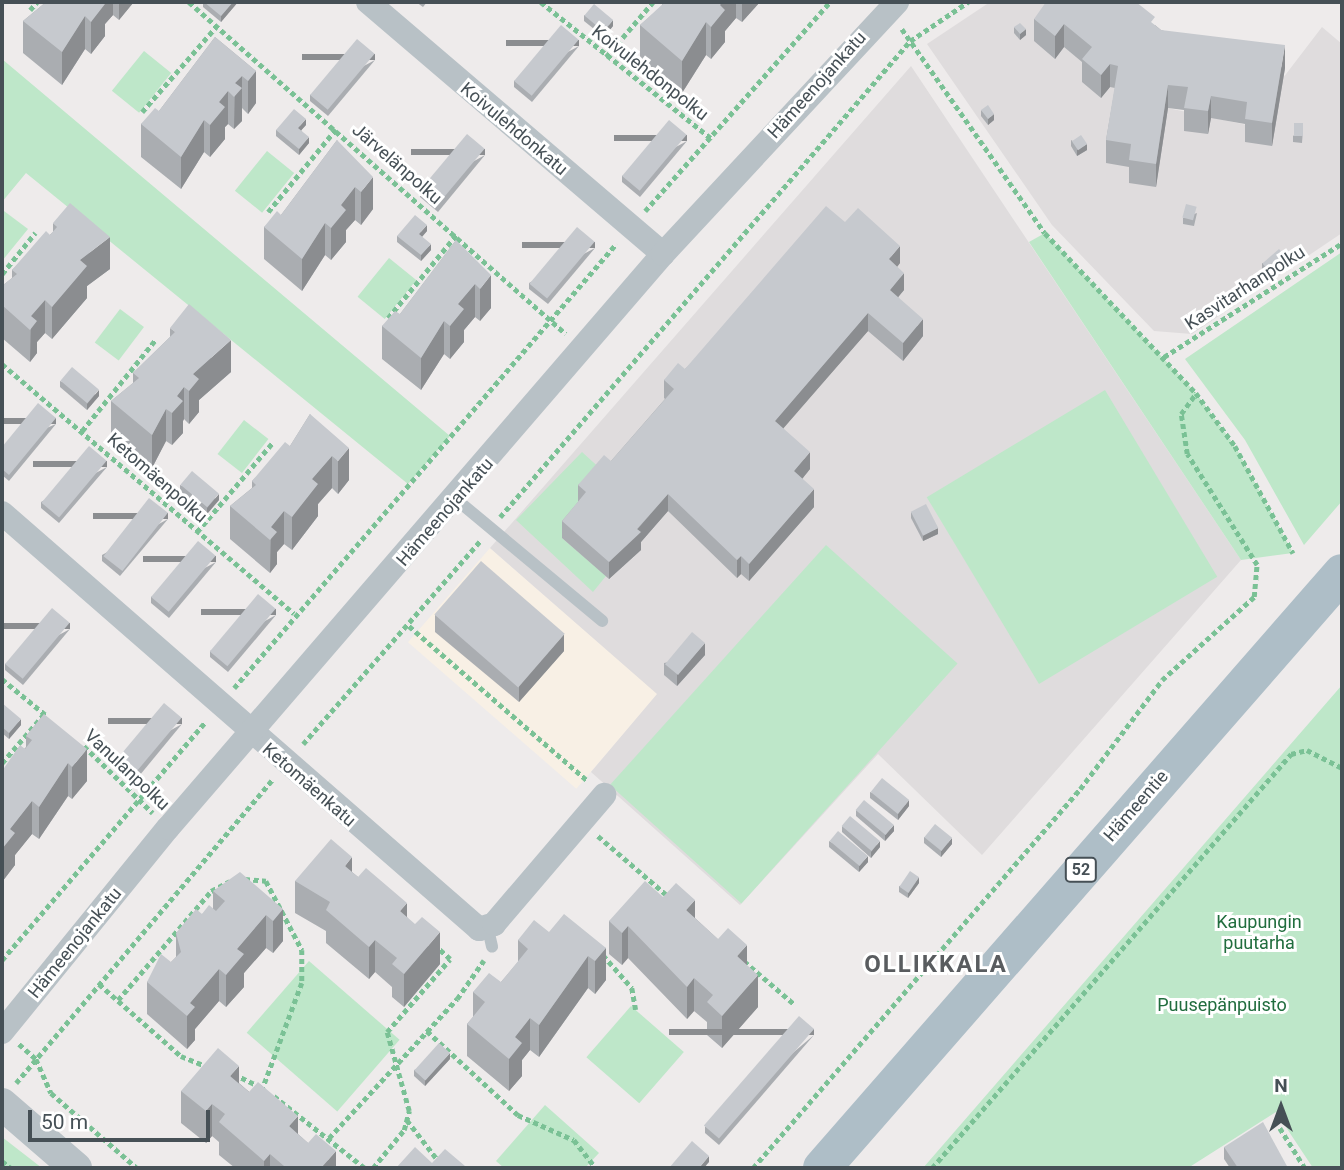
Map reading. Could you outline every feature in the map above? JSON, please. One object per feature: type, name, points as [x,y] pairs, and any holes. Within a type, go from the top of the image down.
[{"type":"main road","name":"Hämeentie","points":[[822,1168],[1342,573]]},
{"type":"street","name":"Koivulehdonkatu","points":[[368,2],[663,254]]},
{"type":"street","name":"Hämeenojankatu","points":[[3,1031],[168,828],[457,500],[663,254],[892,5]]},
{"type":"street","name":"Ketomäenkatu","points":[[2,513],[457,915],[490,938]]},
{"type":"street","points":[[490,938],[604,795]]},
{"type":"street","points":[[2,1104],[76,1168]]},
{"type":"lane","points":[[457,500],[602,621]]},
{"type":"path","points":[[30,10],[37,2]]},
{"type":"path","name":"Järvelänpolku","points":[[189,2],[457,234],[552,319],[583,351]]},
{"type":"path","name":"Koivulehdonpolku","points":[[541,2],[606,57],[711,138]]},
{"type":"path","points":[[606,57],[653,2]]},
{"type":"path","points":[[2,960],[136,796],[219,707],[294,613],[830,2]]},
{"type":"path","points":[[892,5],[1045,233],[1164,357],[1196,393],[1235,446],[1293,553]]},
{"type":"path","points":[[142,112],[216,26]]},
{"type":"path","points":[[268,212],[336,130]]},
{"type":"path","points":[[2,274],[35,233]]},
{"type":"path","points":[[388,318],[457,234]]},
{"type":"path","name":"Kasvitarhanpolku","points":[[1164,357],[1342,243]]},
{"type":"path","points":[[82,431],[156,339]]},
{"type":"path","name":"Ketomäenpolku","points":[[2,364],[294,613]]},
{"type":"path","points":[[753,1168],[1080,789],[1162,680],[1254,597],[1257,565],[1187,454],[1181,414],[1196,393]]},
{"type":"path","points":[[197,532],[273,442]]},
{"type":"path","points":[[409,626],[604,795]]},
{"type":"path","points":[[2,679],[53,722]]},
{"type":"path","points":[[2,763],[44,714]]},
{"type":"path","name":"Vanulanpolku","points":[[72,737],[168,828]]},
{"type":"path","points":[[932,1168],[1291,754],[1307,750],[1342,768]]},
{"type":"path","points":[[594,833],[678,905]]},
{"type":"path","points":[[118,1000],[211,891],[241,879],[265,881],[302,950],[302,983],[263,1088]]},
{"type":"path","points":[[328,1138],[426,1031],[490,938]]},
{"type":"path","points":[[432,944],[450,959],[387,1032],[407,1120],[443,1168]]},
{"type":"path","points":[[593,951],[620,970],[636,1010]]},
{"type":"path","points":[[741,959],[794,1004]]},
{"type":"path","points":[[99,984],[181,1056],[213,1068]]},
{"type":"path","points":[[3,1031],[36,1059],[51,1093],[137,1168]]},
{"type":"path","points":[[426,1031],[518,1115],[575,1140],[596,1168]]},
{"type":"path","points":[[225,1071],[263,1088],[365,1168]]},
{"type":"path","points":[[373,1168],[407,1120]]},
{"type":"path","points":[[1280,1128],[1305,1168]]},
{"type":"path","points":[[2,1161],[11,1168]]},
{"type":"shaded area","points":[[990,2],[1061,2],[1064,47],[1118,89],[1131,167],[1156,186],[1168,108],[1247,125],[1322,27],[1342,44],[1342,233],[1192,334],[1154,331],[1052,225],[927,44]]},
{"type":"shaded area","points":[[911,66],[1241,560],[982,855],[878,754],[740,905],[591,772],[657,694],[490,548]]},
{"type":"shaded area","points":[[490,548],[658,694],[576,789],[408,642]]},
{"type":"green space","points":[[144,51],[171,73],[139,113],[112,91]]},
{"type":"green space","points":[[2,59],[450,436],[408,484],[26,173],[2,202]]},
{"type":"green space","points":[[267,151],[294,173],[262,213],[235,191]]},
{"type":"green space","points":[[4,211],[28,229],[2,261],[2,213]]},
{"type":"green space","points":[[1045,233],[1196,393],[1235,446],[1293,553],[1241,560],[1029,242]]},
{"type":"green space","points":[[1342,252],[1342,501],[1304,545],[1245,440],[1185,359]]},
{"type":"green space","points":[[389,258],[416,280],[385,319],[358,297]]},
{"type":"green space","points":[[120,309],[144,327],[119,361],[95,343]]},
{"type":"green space","points":[[1105,390],[1217,577],[1039,684],[927,497]]},
{"type":"green space","points":[[244,420],[268,439],[242,473],[218,454]]},
{"type":"green space","points":[[582,452],[604,472],[562,538],[606,576],[593,592],[516,520]]},
{"type":"green space","points":[[826,545],[958,663],[741,903],[610,785]]},
{"type":"green space","name":"Puusepänpuisto","points":[[1342,685],[1342,1168],[1313,1168],[1276,1112],[1188,1168],[923,1168]]},
{"type":"green space","points":[[309,961],[400,1040],[337,1111],[247,1033]]},
{"type":"green space","points":[[631,1006],[684,1052],[639,1103],[586,1057]]},
{"type":"green space","points":[[545,1105],[599,1153],[585,1168],[504,1168],[496,1161]]},
{"type":"green space","points":[[2,1137],[42,1168],[2,1168]]},
{"type":"building","points":[[46,2],[105,4],[91,22],[85,16],[62,52],[23,21]]},
{"type":"building","points":[[204,2],[233,2],[221,16]]},
{"type":"building","points":[[665,2],[722,2],[720,5],[725,10],[711,27],[706,22],[682,61],[640,25]]},
{"type":"building","points":[[1046,2],[1136,2],[1155,17],[1151,22],[1161,30],[1285,45],[1272,123],[1245,119],[1247,102],[1211,96],[1208,111],[1184,108],[1188,87],[1168,85],[1156,164],[1129,160],[1131,144],[1106,140],[1118,66],[1110,64],[1101,75],[1082,59],[1092,47],[1064,24],[1055,36],[1034,19]]},
{"type":"building","points":[[594,4],[613,20],[604,32],[584,15]]},
{"type":"building","points":[[1020,23],[1026,29],[1020,34],[1014,27]]},
{"type":"building","points":[[561,25],[579,40],[532,96],[514,81]]},
{"type":"building","points":[[215,37],[256,71],[248,81],[242,76],[235,83],[242,88],[234,97],[228,91],[219,102],[225,107],[210,125],[204,120],[181,157],[141,124],[155,108],[159,111]]},
{"type":"building","points":[[357,39],[375,54],[328,110],[310,95]]},
{"type":"building","points":[[988,105],[994,114],[988,119],[981,110]]},
{"type":"building","points":[[294,109],[306,119],[298,128],[309,137],[299,149],[276,130]]},
{"type":"building","points":[[669,120],[687,135],[640,191],[622,176]]},
{"type":"building","points":[[1294,123],[1303,123],[1303,136],[1294,136]]},
{"type":"building","points":[[467,134],[485,149],[437,205],[419,191]]},
{"type":"building","points":[[1081,135],[1087,144],[1078,150],[1072,141]]},
{"type":"building","points":[[337,140],[373,177],[361,192],[355,187],[341,205],[346,210],[331,228],[325,223],[302,259],[264,227],[277,211],[281,215]]},
{"type":"building","points":[[70,203],[110,237],[80,260],[87,266],[52,307],[45,300],[31,316],[37,321],[30,330],[2,305],[2,286],[17,274],[12,270],[46,231],[50,235],[57,227],[53,223]]},
{"type":"building","points":[[1186,204],[1197,207],[1193,220],[1182,218]]},
{"type":"building","points":[[826,206],[845,222],[858,208],[900,246],[889,259],[904,273],[890,290],[923,319],[903,343],[868,313],[775,421],[810,452],[794,471],[814,489],[749,564],[741,556],[737,560],[668,494],[637,529],[641,532],[609,562],[562,521],[586,492],[578,485],[604,455],[611,461],[674,389],[664,380],[678,363],[685,369]]},
{"type":"building","points":[[415,215],[427,225],[419,234],[431,244],[421,255],[397,236]]},
{"type":"building","points":[[577,227],[595,242],[547,298],[529,284]]},
{"type":"building","points":[[456,240],[491,275],[480,289],[475,284],[458,304],[464,309],[450,326],[444,321],[421,358],[382,326],[395,311],[400,314]]},
{"type":"building","points":[[1279,249],[1285,256],[1268,270],[1262,263]]},
{"type":"building","points":[[189,304],[231,340],[193,374],[199,379],[189,391],[184,387],[177,396],[183,401],[172,413],[166,409],[152,435],[111,401],[139,378],[133,373],[175,332],[170,328]]},
{"type":"building","points":[[72,367],[99,389],[87,403],[60,381]]},
{"type":"building","points":[[38,403],[56,418],[9,475],[2,469],[2,447]]},
{"type":"building","points":[[310,414],[349,448],[338,461],[332,456],[312,479],[318,484],[292,517],[284,511],[271,527],[277,532],[270,540],[230,506],[256,485],[252,481],[285,442],[290,446]]},
{"type":"building","points":[[89,446],[107,461],[59,517],[41,503]]},
{"type":"building","points":[[192,471],[219,493],[207,507],[180,485]]},
{"type":"building","points":[[149,498],[168,513],[122,571],[103,556]]},
{"type":"building","points":[[926,504],[938,528],[923,536],[911,512]]},
{"type":"building","points":[[198,541],[216,556],[169,612],[151,597]]},
{"type":"building","points":[[481,561],[565,634],[518,687],[434,615]]},
{"type":"building","points":[[258,594],[276,609],[227,666],[210,651]]},
{"type":"building","points":[[52,608],[70,623],[23,679],[5,664]]},
{"type":"building","points":[[692,632],[705,643],[678,675],[665,664]]},
{"type":"building","points":[[2,703],[21,719],[9,733],[2,727]]},
{"type":"building","points":[[164,703],[182,718],[134,774],[116,760]]},
{"type":"building","points":[[44,714],[87,749],[72,767],[68,763],[39,807],[32,801],[10,829],[15,833],[2,849],[2,771],[20,745],[25,749],[32,740],[26,736]]},
{"type":"building","points":[[882,778],[909,800],[898,814],[871,792]]},
{"type":"building","points":[[864,800],[894,825],[886,835],[856,810]]},
{"type":"building","points":[[850,816],[880,841],[872,851],[842,826]]},
{"type":"building","points":[[935,824],[952,838],[941,851],[924,837]]},
{"type":"building","points":[[838,831],[868,856],[860,866],[830,841]]},
{"type":"building","points":[[331,839],[352,857],[345,866],[358,877],[366,868],[407,903],[400,911],[415,924],[422,917],[440,932],[404,974],[392,964],[397,958],[375,940],[369,947],[326,910],[330,902],[295,881]]},
{"type":"building","points":[[910,871],[919,877],[908,893],[899,887]]},
{"type":"building","points":[[240,872],[283,909],[273,921],[266,915],[237,949],[244,954],[226,975],[219,969],[190,1003],[195,1007],[187,1016],[147,982],[161,954],[171,962],[181,952],[176,933],[196,909],[202,914],[209,905],[216,911],[225,901],[213,891]]},
{"type":"building","points":[[645,881],[663,897],[676,883],[695,900],[686,910],[718,939],[728,928],[747,945],[737,956],[758,975],[722,1016],[707,1002],[713,995],[694,978],[687,987],[628,926],[622,933],[609,921]]},
{"type":"building","points":[[564,914],[606,948],[595,961],[588,956],[539,1025],[530,1018],[515,1037],[522,1043],[509,1059],[467,1024],[485,1002],[473,992],[489,973],[501,982],[528,949],[518,940],[534,920],[549,932]]},
{"type":"building","points":[[799,1016],[814,1029],[719,1139],[704,1125]]},
{"type":"building","points":[[439,1043],[450,1053],[425,1081],[414,1070]]},
{"type":"building","points":[[218,1048],[239,1066],[230,1076],[249,1092],[258,1082],[298,1116],[289,1126],[308,1143],[316,1134],[336,1151],[321,1168],[281,1168],[284,1166],[270,1154],[264,1161],[219,1122],[225,1114],[212,1104],[206,1111],[181,1091]]},
{"type":"building","points":[[1263,1122],[1288,1168],[1238,1168],[1224,1147]]},
{"type":"building","points":[[692,1141],[709,1156],[699,1168],[669,1168]]},
{"type":"building","points":[[415,1147],[432,1163],[445,1149],[465,1166],[396,1168]]},
{"type":"district","name":"OLLIKKALA","points":[[936,965]]},
{"type":"park label","name":"Kaupungin puutarha","points":[[1259,933]]}]
